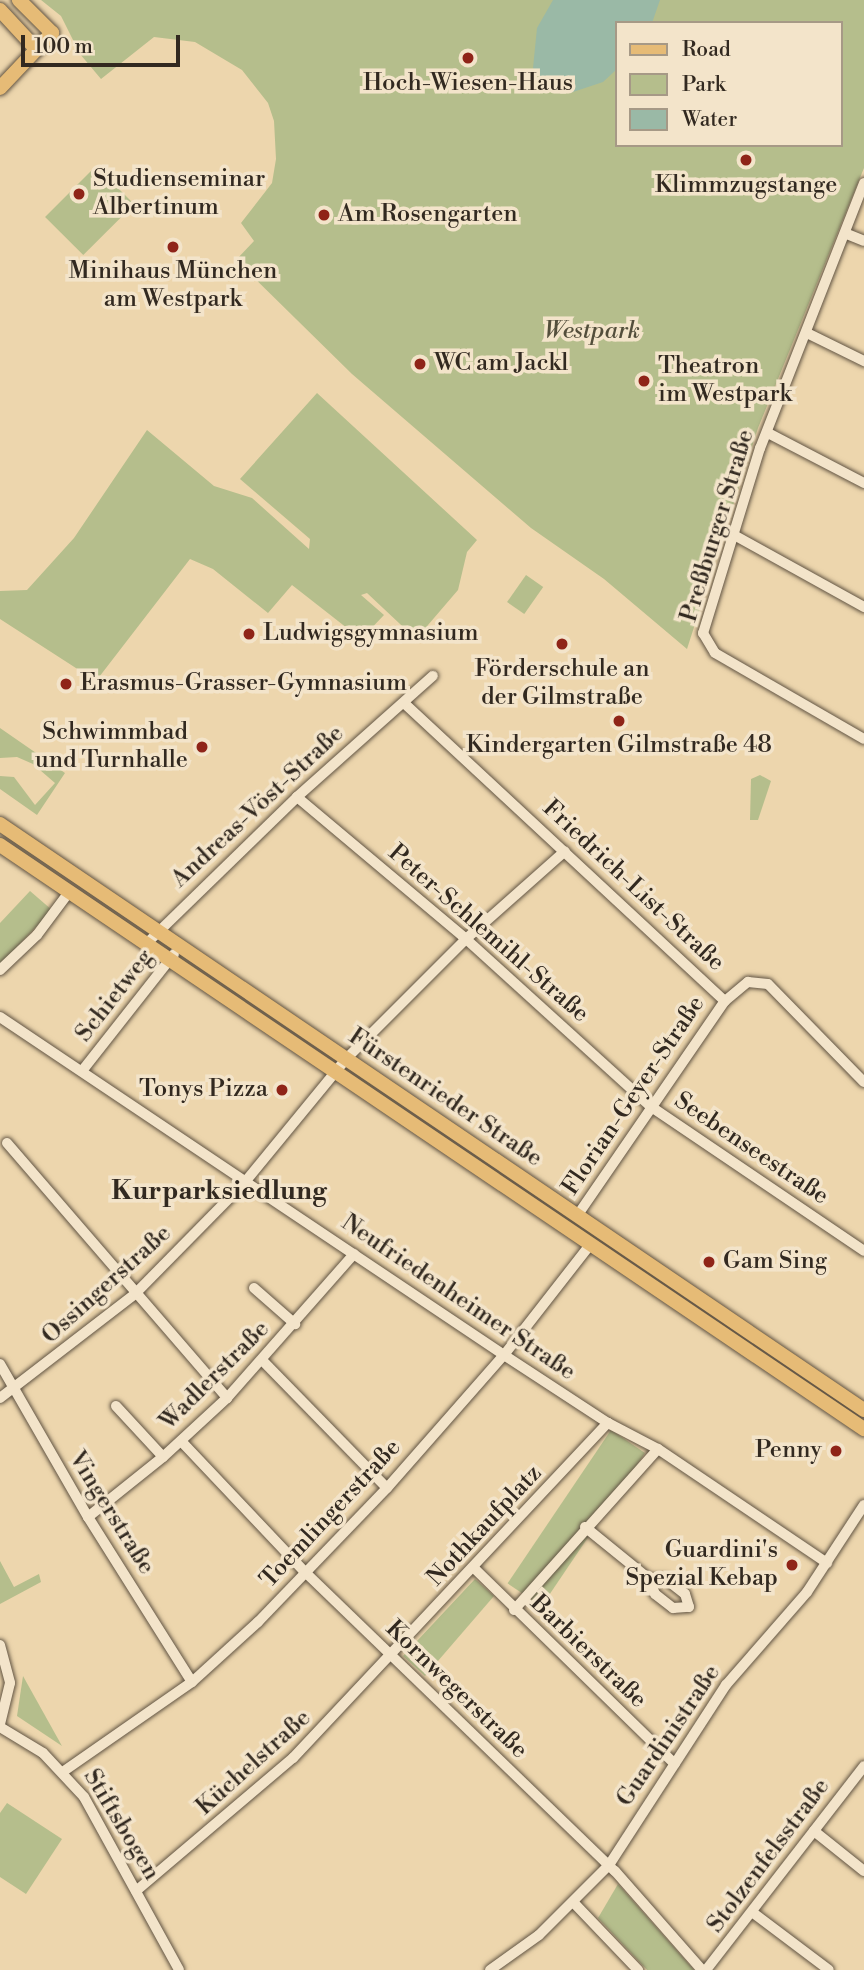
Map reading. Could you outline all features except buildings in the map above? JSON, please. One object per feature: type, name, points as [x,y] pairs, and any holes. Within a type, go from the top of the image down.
[{"type":"main road","points":[[0,88],[52,33],[19,0]]},
{"type":"main road","points":[[0,10],[37,50]]},
{"type":"main road","name":"Fürstenrieder Straße","points":[[0,824],[157,930],[590,1245],[864,1429]]},
{"type":"main road","name":"Fürstenrieder Straße","points":[[0,845],[170,960],[578,1216],[864,1410]]},
{"type":"street","name":"Preßburger Straße","points":[[864,183],[768,433],[703,634],[709,646],[864,738]]},
{"type":"street","points":[[846,234],[864,241]]},
{"type":"street","points":[[807,333],[864,361]]},
{"type":"street","points":[[768,433],[864,484]]},
{"type":"street","points":[[734,535],[864,607]]},
{"type":"street","name":"Andreas-Vöst-Straße","points":[[146,944],[157,930],[297,797],[433,676]]},
{"type":"street","name":"Friedrich-List-Straße","points":[[404,703],[725,1001],[748,982],[768,984],[864,1082]]},
{"type":"street","name":"Peter-Schlemihl-Straße","points":[[297,797],[466,939],[650,1106]]},
{"type":"street","name":"Ossingerstraße","points":[[0,1398],[135,1294],[245,1182],[341,1065],[466,939],[565,851]]},
{"type":"street","points":[[0,970],[37,935],[69,892]]},
{"type":"street","name":"Schietweg","points":[[82,1071],[179,946]]},
{"type":"street","name":"Florian-Geyer-Straße","points":[[578,1216],[650,1106],[725,1001]]},
{"type":"street","name":"Neufriedenheimer Straße","points":[[0,1017],[504,1355],[608,1423],[658,1449],[827,1563]]},
{"type":"street","name":"Seebenseestraße","points":[[650,1106],[864,1251]]},
{"type":"street","points":[[7,1143],[227,1398]]},
{"type":"street","name":"Toemlingerstraße","points":[[64,1772],[192,1682],[306,1573],[387,1488],[504,1355],[590,1245]]},
{"type":"street","name":"Wadlerstraße","points":[[88,1517],[163,1457],[227,1398],[263,1361],[354,1254]]},
{"type":"street","name":"Wadlerstraße","points":[[254,1288],[295,1324]]},
{"type":"street","points":[[263,1361],[387,1488]]},
{"type":"street","name":"Vingerstraße","points":[[0,1364],[88,1517],[192,1682]]},
{"type":"street","name":"Wadlerstraße","points":[[116,1406],[163,1457]]},
{"type":"street","name":"Nothkaufplatz","points":[[391,1657],[608,1423]]},
{"type":"street","name":"Kornwegerstraße","points":[[181,1441],[306,1573],[609,1865],[704,1970]]},
{"type":"street","points":[[514,1610],[585,1527],[658,1449]]},
{"type":"street","name":"Guardinistraße","points":[[490,1970],[574,1903],[609,1865],[726,1685],[807,1592],[864,1505]]},
{"type":"street","points":[[585,1527],[649,1579]]},
{"type":"street","name":"Barbierstraße","points":[[475,1569],[514,1610],[675,1764]]},
{"type":"street","points":[[0,1644],[10,1683],[0,1726]]},
{"type":"street","name":"Küchelstraße","points":[[136,1891],[293,1758],[391,1657]]},
{"type":"street","name":"Stiftsbogen","points":[[0,1726],[27,1741],[64,1772],[84,1797],[179,1970]]},
{"type":"street","name":"Stolzenfelsstraße","points":[[704,1970],[864,1766]]},
{"type":"street","points":[[814,1832],[864,1871]]},
{"type":"street","points":[[574,1903],[638,1970]]},
{"type":"street","points":[[752,1912],[829,1970]]},
{"type":"green space","name":"Westpark","points":[[41,0],[864,0],[864,168],[758,428],[687,649],[604,579],[531,528],[352,374],[236,260],[254,241],[241,223],[272,183],[276,159],[274,121],[268,103],[242,70],[195,42],[154,37],[101,79],[80,54],[61,16]]},
{"type":"green space","points":[[96,166],[134,204],[83,255],[45,217]]},
{"type":"green space","points":[[317,393],[477,540],[467,552],[458,590],[416,639],[367,593],[361,595],[384,615],[361,639],[292,585],[268,613],[213,569],[190,559],[96,681],[0,619],[0,591],[27,590],[74,538],[147,430],[214,486],[252,498],[309,549],[310,539],[240,479]]},
{"type":"green space","points":[[526,575],[543,587],[524,614],[507,602]]},
{"type":"green space","points":[[0,728],[65,773],[37,815],[0,789],[0,776],[14,777],[35,805],[55,783],[33,764],[17,757],[0,758]]},
{"type":"green space","points":[[760,775],[771,781],[758,820],[750,820],[751,779]]},
{"type":"green space","points":[[30,891],[52,910],[0,965],[0,923]]},
{"type":"green space","points":[[611,1430],[645,1453],[542,1606],[508,1583]]},
{"type":"green space","points":[[0,1561],[14,1587],[39,1574],[41,1582],[0,1604]]},
{"type":"green space","points":[[475,1579],[494,1596],[425,1676],[403,1656]]},
{"type":"green space","points":[[23,1676],[62,1746],[17,1716]]},
{"type":"green space","points":[[7,1803],[62,1839],[26,1894],[0,1877],[0,1813]]},
{"type":"green space","points":[[618,1884],[694,1970],[647,1970],[598,1918]]},
{"type":"water","points":[[553,0],[660,0],[653,21],[616,21],[616,70],[603,82],[570,93],[548,89],[533,68],[537,28]]},
{"type":"place","name":"Hoch-Wiesen-Haus","points":[[468,58]]},
{"type":"place","name":"Klimmzugstange","points":[[746,160]]},
{"type":"place","name":"Studienseminar Albertinum","points":[[79,194]]},
{"type":"place","name":"Am Rosengarten","points":[[324,215]]},
{"type":"place","name":"Minihaus München am Westpark","points":[[173,247]]},
{"type":"place","name":"WC am Jackl","points":[[420,364]]},
{"type":"place","name":"Theatron im Westpark","points":[[644,381]]},
{"type":"place","name":"Ludwigsgymnasium","points":[[249,634]]},
{"type":"place","name":"Förderschule an der Gilmstraße","points":[[562,644]]},
{"type":"place","name":"Erasmus-Grasser-Gymnasium","points":[[66,684]]},
{"type":"place","name":"Kindergarten Gilmstraße 48","points":[[619,721]]},
{"type":"place","name":"Schwimmbad und Turnhalle","points":[[202,747]]},
{"type":"place","name":"Tonys Pizza","points":[[282,1090]]},
{"type":"place","name":"Gam Sing","points":[[709,1262]]},
{"type":"place","name":"Penny","points":[[836,1451]]},
{"type":"place","name":"Guardini's Spezial Kebap","points":[[792,1565]]},
{"type":"district","name":"Kurparksiedlung","points":[[219,1192]]}]
